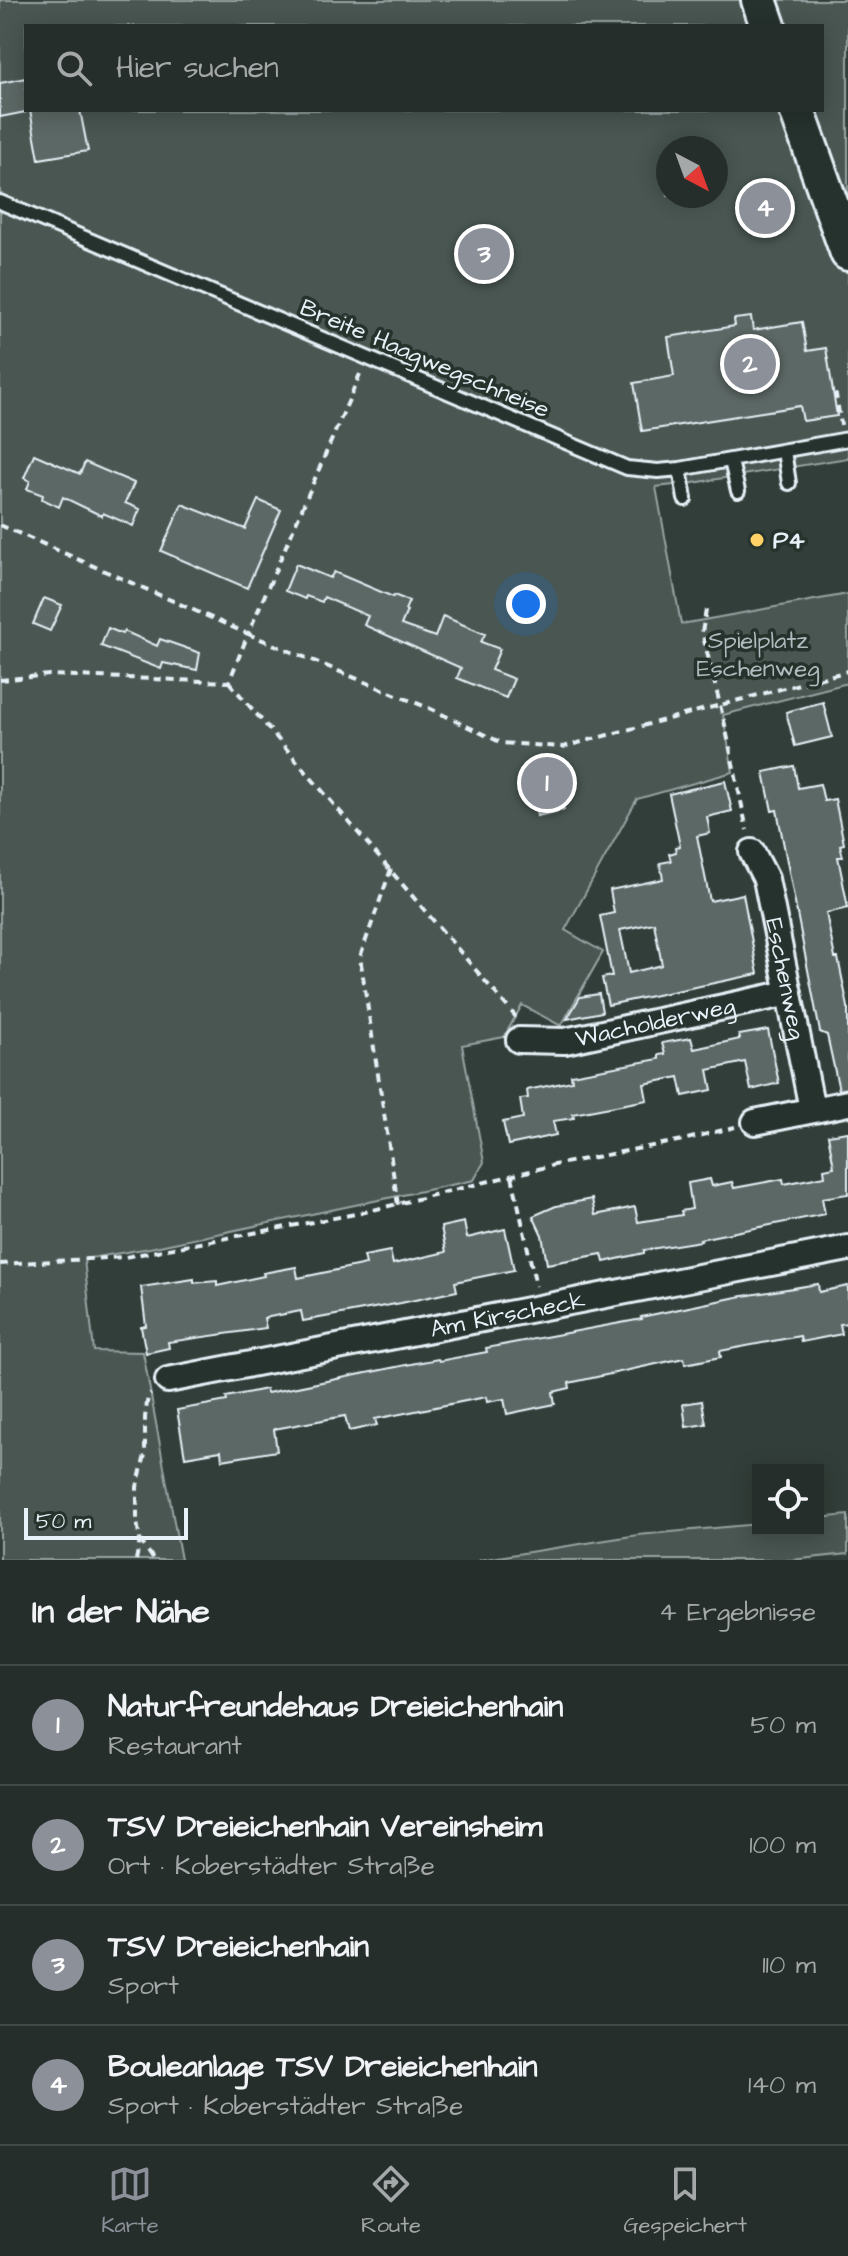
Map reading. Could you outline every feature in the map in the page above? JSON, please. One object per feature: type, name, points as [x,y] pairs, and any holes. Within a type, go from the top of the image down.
[{"type":"street","points":[[759,0],[767,24]]},
{"type":"street","points":[[798,112],[848,253]]},
{"type":"street","name":"Eschenweg","points":[[752,852],[766,879],[812,1109]]},
{"type":"street","name":"Wacholderweg","points":[[519,1040],[565,1041],[789,993]]},
{"type":"street","points":[[755,1122],[848,1103]]},
{"type":"street","name":"Am Kirscheck","points":[[168,1380],[848,1248]]},
{"type":"lane","name":"Breite Haagwegschneise","points":[[0,202],[627,468],[658,471],[680,469],[846,439]]},
{"type":"lane","points":[[784,451],[789,483]]},
{"type":"lane","points":[[731,461],[738,491]]},
{"type":"lane","points":[[680,469],[685,499]]},
{"type":"path","points":[[229,682],[367,357]]},
{"type":"path","points":[[833,395],[836,395],[846,439]]},
{"type":"path","points":[[0,525],[248,634],[431,709],[502,743],[563,747],[848,671]]},
{"type":"path","points":[[706,610],[702,632],[752,852]]},
{"type":"path","points":[[0,680],[49,675],[229,682],[516,1015],[519,1040]]},
{"type":"path","points":[[391,869],[360,957],[398,1205]]},
{"type":"path","points":[[0,1264],[125,1257],[398,1205],[554,1165],[683,1140],[755,1122]]},
{"type":"path","points":[[512,1176],[541,1308]]},
{"type":"path","points":[[136,1560],[140,1540],[137,1487],[145,1455],[148,1396],[168,1380]]},
{"type":"path","points":[[140,1540],[154,1560]]},
{"type":"green space","name":"Spielplatz Eschenweg","points":[[0,0],[848,0],[848,458],[656,487],[681,624],[848,594],[848,683],[723,715],[733,772],[637,799],[565,930],[603,952],[561,1026],[522,1005],[504,1037],[462,1045],[484,1162],[474,1180],[84,1259],[94,1351],[143,1352],[181,1560],[0,1560]]},
{"type":"green space","points":[[848,1515],[848,1554],[791,1560],[479,1560],[638,1535],[752,1525],[752,1536],[824,1536],[824,1517]]},
{"type":"building","points":[[24,78],[26,112],[0,117],[0,83]]},
{"type":"building","points":[[30,112],[80,112],[88,151],[39,159]]},
{"type":"building","points":[[751,317],[753,330],[802,322],[807,351],[826,348],[837,416],[803,421],[800,406],[642,431],[634,383],[674,376],[668,337],[735,326],[734,319]]},
{"type":"building","points":[[34,454],[80,474],[85,462],[134,483],[125,503],[140,509],[133,526],[103,513],[102,516],[63,497],[59,507],[42,499],[43,495],[27,489],[30,481],[24,478]]},
{"type":"building","points":[[258,500],[281,510],[247,588],[161,551],[182,504],[245,529]]},
{"type":"building","points":[[296,564],[330,578],[334,572],[409,601],[401,625],[435,637],[443,616],[485,634],[481,642],[500,649],[491,670],[514,679],[506,698],[457,678],[461,668],[364,625],[368,616],[324,597],[322,602],[285,591]]},
{"type":"building","points":[[44,598],[62,605],[50,631],[33,624]]},
{"type":"building","points":[[108,628],[122,634],[124,631],[157,646],[160,639],[200,653],[197,670],[163,663],[161,669],[101,646]]},
{"type":"building","points":[[823,702],[832,737],[795,746],[786,712]]},
{"type":"building","points":[[553,760],[564,810],[537,816],[527,766]]},
{"type":"building","points":[[794,766],[798,788],[820,784],[824,801],[835,799],[844,844],[840,845],[843,857],[838,857],[848,908],[826,913],[848,1007],[848,1088],[839,1090],[827,1035],[820,1032],[777,810],[772,811],[764,772]]},
{"type":"building","points":[[725,781],[732,811],[707,817],[710,833],[697,836],[710,901],[743,894],[758,974],[608,1005],[602,978],[612,976],[600,916],[614,913],[610,890],[663,879],[660,863],[671,861],[669,854],[676,852],[675,847],[680,846],[669,794]],"holes":[[[654,923],[662,965],[629,973],[620,930]]]},
{"type":"building","points":[[599,994],[602,1012],[567,1019],[580,997]]},
{"type":"building","points":[[768,1030],[779,1083],[751,1090],[745,1062],[708,1070],[712,1090],[683,1096],[679,1077],[644,1084],[647,1100],[573,1114],[574,1118],[553,1121],[556,1135],[508,1145],[503,1122],[523,1118],[520,1099],[528,1098],[527,1090],[572,1081],[571,1075],[659,1059],[659,1055],[665,1054],[662,1043],[691,1038],[694,1049]]},
{"type":"building","points":[[848,1132],[848,1194],[822,1198],[825,1214],[644,1250],[644,1253],[604,1262],[602,1254],[547,1264],[542,1235],[533,1216],[556,1206],[592,1199],[595,1215],[635,1207],[638,1222],[682,1215],[681,1211],[692,1209],[688,1183],[710,1179],[712,1186],[732,1182],[734,1188],[783,1179],[784,1184],[825,1176],[824,1169],[834,1167],[828,1135]]},
{"type":"building","points":[[464,1222],[467,1238],[505,1229],[514,1270],[455,1282],[457,1291],[401,1303],[303,1321],[301,1311],[264,1318],[266,1328],[168,1342],[169,1348],[146,1353],[141,1327],[146,1326],[141,1287],[194,1279],[194,1283],[217,1281],[217,1286],[296,1267],[298,1278],[366,1264],[364,1256],[390,1251],[393,1264],[446,1252],[441,1227]]},
{"type":"building","points":[[818,1284],[819,1292],[848,1286],[848,1323],[840,1324],[842,1334],[801,1342],[800,1336],[720,1351],[721,1357],[685,1364],[684,1358],[569,1383],[570,1388],[553,1392],[555,1404],[507,1414],[504,1399],[487,1402],[486,1397],[375,1419],[377,1425],[349,1431],[345,1416],[274,1429],[277,1451],[222,1460],[221,1451],[185,1457],[177,1410],[227,1401],[226,1397],[266,1389],[267,1393],[487,1352],[486,1348],[642,1319],[737,1297]]},
{"type":"building","points":[[702,1401],[706,1424],[686,1427],[683,1404]]},
{"type":"place","name":"Bouleanlage TSV Dreieichenhain","points":[[765,208]]},
{"type":"place","name":"TSV Dreieichenhain","points":[[484,254]]},
{"type":"place","name":"TSV Dreieichenhain Vereinsheim","points":[[750,364]]},
{"type":"place","name":"P4","points":[[757,540]]},
{"type":"place","name":"Naturfreundehaus Dreieichenhain","points":[[547,783]]}]
